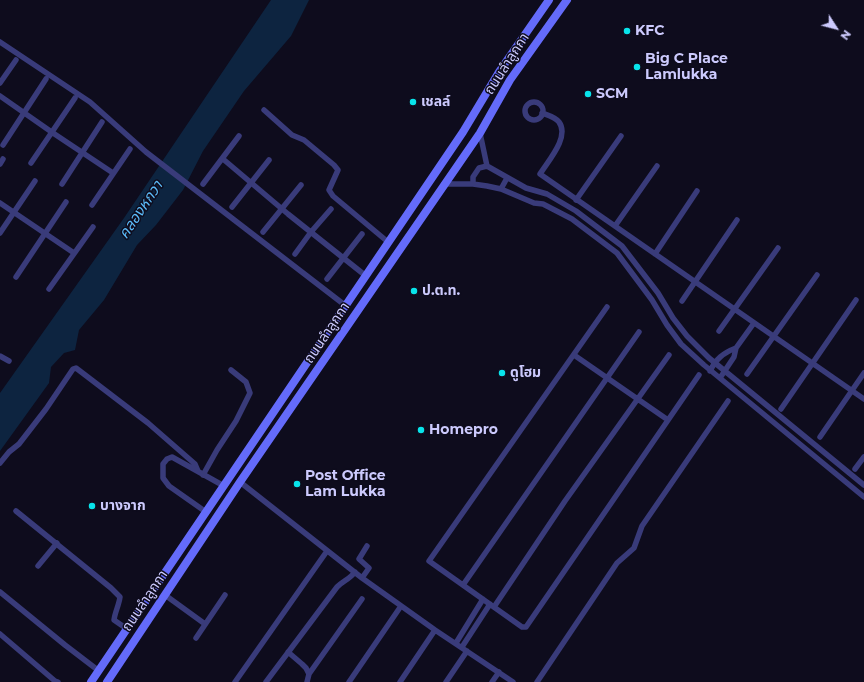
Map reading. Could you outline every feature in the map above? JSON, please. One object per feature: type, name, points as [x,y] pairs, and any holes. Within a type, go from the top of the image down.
[{"type":"main road","name":"ถนนลำลูกกา","points":[[91,682],[463,132],[500,72],[549,0]]},
{"type":"main road","name":"ถนนลำลูกกา","points":[[108,682],[240,482],[480,133],[510,80],[567,0]]},
{"type":"street","points":[[0,42],[90,102],[146,152],[346,306]]},
{"type":"street","points":[[0,83],[16,60]]},
{"type":"street","points":[[3,145],[46,79]]},
{"type":"street","points":[[0,96],[113,173]]},
{"type":"street","points":[[31,163],[53,133],[75,98]]},
{"type":"street","points":[[264,110],[292,134],[304,140],[334,165],[338,170],[329,190],[333,196],[388,242]]},
{"type":"street","points":[[542,112],[558,121],[562,129],[562,135],[559,144],[540,174],[694,283],[864,399]]},
{"type":"street","points":[[62,184],[102,122]]},
{"type":"street","points":[[480,133],[487,166]]},
{"type":"street","points":[[203,184],[239,136]]},
{"type":"street","points":[[576,200],[621,136]]},
{"type":"street","points":[[92,205],[130,149]]},
{"type":"street","points":[[0,164],[4,159]]},
{"type":"street","points":[[223,159],[342,258],[366,276]]},
{"type":"street","points":[[232,207],[269,160]]},
{"type":"street","points":[[473,184],[473,177],[478,168],[487,166],[507,178],[537,192],[546,194],[576,211],[603,230],[622,246],[687,336],[725,371],[864,485]]},
{"type":"street","points":[[615,226],[657,166]]},
{"type":"street","points":[[501,190],[507,178]]},
{"type":"street","points":[[0,233],[35,181]]},
{"type":"street","points":[[444,184],[473,184],[487,186],[534,203],[543,204],[572,219],[598,238],[617,253],[643,287],[681,344],[710,371],[864,497]]},
{"type":"street","points":[[263,232],[301,185]]},
{"type":"street","points":[[655,254],[697,191]]},
{"type":"street","points":[[534,203],[537,192]]},
{"type":"street","points":[[16,277],[66,202]]},
{"type":"street","points":[[0,203],[74,253]]},
{"type":"street","points":[[295,254],[311,232],[331,209]]},
{"type":"street","points":[[682,301],[737,220]]},
{"type":"street","points":[[49,289],[93,226]]},
{"type":"street","points":[[327,279],[362,234]]},
{"type":"street","points":[[719,330],[778,248]]},
{"type":"street","points":[[747,374],[817,275]]},
{"type":"street","points":[[643,287],[649,282]]},
{"type":"street","points":[[781,409],[856,300]]},
{"type":"street","points":[[607,307],[429,561],[522,627],[526,627],[699,375]]},
{"type":"street","points":[[720,378],[734,357],[736,348],[754,323]]},
{"type":"street","points":[[463,585],[639,332]]},
{"type":"street","points":[[710,371],[715,362],[726,352],[736,348]]},
{"type":"street","points":[[446,682],[464,649],[492,606],[669,355]]},
{"type":"street","points":[[0,356],[9,361]]},
{"type":"street","points":[[574,356],[638,398],[668,420]]},
{"type":"street","points":[[0,463],[9,452],[19,444],[46,409],[73,369],[76,368],[148,423],[195,464],[198,471]]},
{"type":"street","points":[[203,475],[236,421],[250,393],[246,382],[231,370]]},
{"type":"street","points":[[820,437],[864,373]]},
{"type":"street","points":[[538,682],[617,563],[634,548],[642,526],[728,401]]},
{"type":"street","points":[[805,449],[810,441]]},
{"type":"street","points":[[855,470],[864,456]]},
{"type":"street","points":[[206,512],[169,486],[163,478],[163,464],[167,459],[172,457],[224,486]]},
{"type":"street","points":[[240,482],[362,578],[435,630],[513,682]]},
{"type":"street","points":[[16,510],[120,597],[114,620],[127,629]]},
{"type":"street","points":[[38,566],[57,543]]},
{"type":"street","points":[[362,578],[369,568],[359,559],[368,546]]},
{"type":"street","points":[[235,682],[327,551]]},
{"type":"street","points":[[266,682],[337,587],[342,582],[351,578],[355,572]]},
{"type":"street","points":[[0,592],[99,671]]},
{"type":"street","points":[[165,595],[205,624]]},
{"type":"street","points":[[196,638],[225,595]]},
{"type":"street","points":[[307,682],[309,674],[362,599]]},
{"type":"street","points":[[456,643],[483,599]]},
{"type":"street","points":[[349,682],[401,606]]},
{"type":"street","points":[[400,682],[435,630]]},
{"type":"street","points":[[0,634],[58,682]]},
{"type":"street","points":[[288,652],[302,664],[309,674]]},
{"type":"street","points":[[492,682],[499,672]]},
{"type":"water","name":"คลองหกวา","points":[[271,0],[309,0],[291,36],[244,91],[203,151],[183,190],[156,225],[137,245],[104,300],[79,330],[75,350],[64,353],[51,367],[49,383],[0,451],[0,393],[124,218]]},
{"type":"place","name":"KFC","points":[[627,31]]},
{"type":"place","name":"Big C Place Lamlukka","points":[[637,67]]},
{"type":"place","name":"SCM","points":[[588,94]]},
{"type":"place","name":"เชลล์","points":[[413,102]]},
{"type":"place","name":"ป.ต.ท.","points":[[414,291]]},
{"type":"place","name":"ดูโฮม","points":[[502,373]]},
{"type":"place","name":"Homepro","points":[[421,430]]},
{"type":"place","name":"Post Office Lam Lukka","points":[[297,484]]},
{"type":"place","name":"บางจาก","points":[[92,506]]}]
